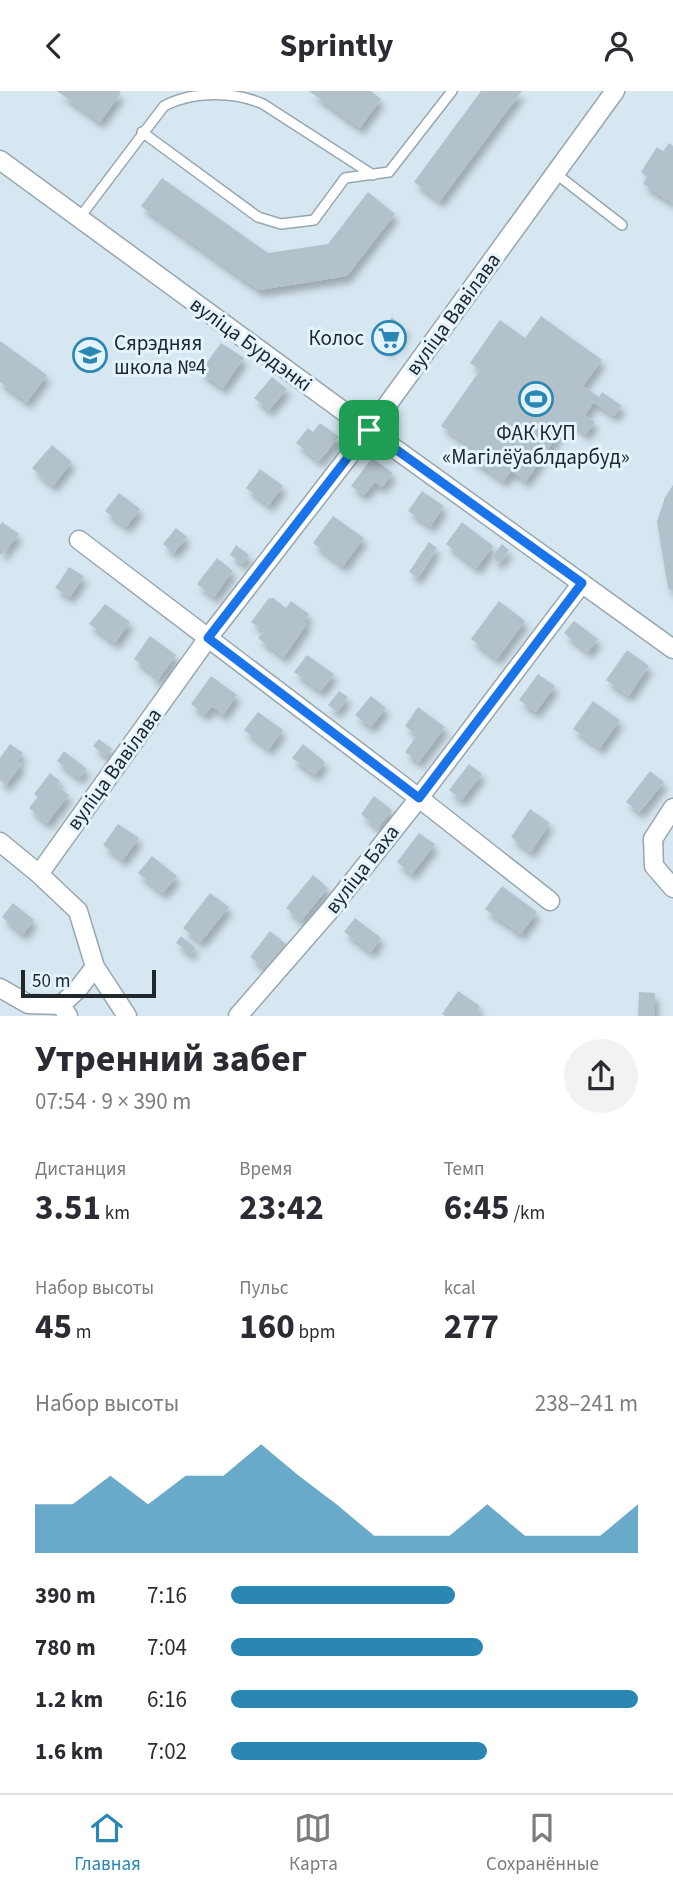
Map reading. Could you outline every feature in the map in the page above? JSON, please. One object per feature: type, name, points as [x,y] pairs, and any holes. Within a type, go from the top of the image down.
[{"type":"street","name":"вуліца Вавілава","points":[[38,874],[208,638],[369,430],[615,91]]},
{"type":"street","name":"вуліца Бурдэнкі","points":[[0,160],[673,649]]},
{"type":"street","points":[[79,540],[550,901]]},
{"type":"street","name":"вуліца Баха","points":[[238,1016],[330,910],[419,798],[582,583]]},
{"type":"street","points":[[673,808],[653,839],[654,866],[673,888]]},
{"type":"street","points":[[0,842],[78,911],[95,967],[127,1016]]},
{"type":"street","points":[[0,988],[28,1004],[65,1011],[95,967]]},
{"type":"lane","points":[[142,132],[258,217],[281,224],[314,220],[345,178],[389,171],[452,91]]},
{"type":"lane","points":[[80,217],[164,106],[175,98],[202,93],[248,97],[264,104],[373,175]]},
{"type":"lane","points":[[555,173],[622,225]]},
{"type":"building","points":[[57,91],[119,91],[121,93],[100,122]]},
{"type":"building","points":[[309,91],[371,91],[381,99],[360,128]]},
{"type":"building","points":[[481,91],[522,91],[440,201],[414,182]]},
{"type":"building","points":[[669,143],[673,146],[673,203],[643,184],[647,177],[641,172],[657,147],[663,151]]},
{"type":"building","points":[[162,178],[268,253],[328,244],[368,192],[395,214],[347,276],[259,290],[141,206]]},
{"type":"building","name":"ФАК КУП «Магілёўаблдарбуд»","points":[[541,316],[602,360],[583,386],[599,397],[602,392],[622,406],[614,416],[594,402],[585,415],[595,422],[586,434],[568,421],[526,481],[511,471],[504,481],[469,457],[475,449],[441,426],[480,370],[470,363],[500,320],[525,338]]},
{"type":"building","points":[[392,317],[406,330],[399,338],[402,339],[398,344],[396,342],[388,351],[374,338]]},
{"type":"building","points":[[0,341],[47,375],[27,402],[0,382]]},
{"type":"building","points":[[221,343],[244,358],[223,388],[200,372]]},
{"type":"building","points":[[272,377],[287,389],[269,410],[254,398]]},
{"type":"building","points":[[320,423],[339,437],[319,461],[296,443],[308,428],[313,432]]},
{"type":"building","points":[[52,445],[72,462],[53,486],[32,468]]},
{"type":"building","points":[[372,458],[393,473],[382,487],[375,482],[364,495],[351,486]]},
{"type":"building","points":[[260,469],[283,486],[269,505],[246,488]]},
{"type":"building","points":[[673,485],[673,591],[668,588],[657,522],[665,497]]},
{"type":"building","points":[[422,491],[444,506],[431,526],[408,511]]},
{"type":"building","points":[[119,493],[140,509],[126,527],[105,511]]},
{"type":"building","points":[[333,516],[364,538],[343,566],[313,543]]},
{"type":"building","points":[[2,522],[19,534],[2,555],[0,525]]},
{"type":"building","points":[[462,522],[493,546],[477,568],[446,544]]},
{"type":"building","points":[[176,528],[187,537],[174,553],[163,544]]},
{"type":"building","points":[[429,542],[437,548],[418,578],[409,572]]},
{"type":"building","points":[[502,544],[509,550],[499,563],[492,557]]},
{"type":"building","points":[[236,545],[249,555],[243,564],[230,555]]},
{"type":"building","points":[[217,558],[233,571],[214,597],[197,584]]},
{"type":"building","points":[[69,567],[84,576],[70,597],[55,588]]},
{"type":"building","points":[[272,597],[286,608],[291,601],[309,614],[304,621],[307,624],[284,657],[258,638],[264,631],[251,622]]},
{"type":"building","points":[[499,601],[525,621],[497,659],[471,639]]},
{"type":"building","points":[[105,604],[130,622],[115,643],[89,624]]},
{"type":"building","points":[[574,621],[598,639],[588,652],[564,633]]},
{"type":"building","points":[[150,636],[176,655],[157,681],[151,677],[154,674],[134,659]]},
{"type":"building","points":[[627,650],[649,666],[629,696],[606,680]]},
{"type":"building","points":[[307,655],[334,674],[321,691],[294,672]]},
{"type":"building","points":[[538,674],[555,686],[536,712],[519,700]]},
{"type":"building","points":[[211,676],[237,695],[223,715],[212,706],[205,715],[191,704]]},
{"type":"building","points":[[339,691],[348,697],[337,712],[328,705]]},
{"type":"building","points":[[371,696],[386,708],[371,727],[355,715]]},
{"type":"building","points":[[593,701],[620,720],[600,748],[573,729]]},
{"type":"building","points":[[418,707],[445,727],[419,762],[405,752],[417,735],[405,726]]},
{"type":"building","points":[[258,712],[283,730],[269,749],[244,730]]},
{"type":"building","points":[[99,739],[112,749],[106,756],[93,746]]},
{"type":"building","points":[[10,744],[23,753],[17,761],[22,764],[6,785],[0,780],[0,758]]},
{"type":"building","points":[[303,744],[325,762],[315,775],[292,758]]},
{"type":"building","points":[[64,751],[87,769],[79,778],[57,761]]},
{"type":"building","points":[[469,764],[482,774],[462,800],[449,790]]},
{"type":"building","points":[[650,771],[664,782],[640,812],[626,802]]},
{"type":"building","points":[[50,773],[60,781],[57,786],[69,795],[47,823],[29,808],[38,797],[34,794]]},
{"type":"building","points":[[374,796],[392,810],[378,828],[361,814]]},
{"type":"building","points":[[530,809],[550,823],[531,852],[511,837]]},
{"type":"building","points":[[118,824],[139,838],[123,860],[103,845]]},
{"type":"building","points":[[419,833],[435,844],[412,874],[397,862]]},
{"type":"building","points":[[152,856],[177,876],[163,893],[138,873]]},
{"type":"building","points":[[313,875],[328,888],[301,921],[286,908]]},
{"type":"building","points":[[502,886],[537,912],[521,934],[485,909]]},
{"type":"building","points":[[210,893],[229,907],[201,942],[183,928]]},
{"type":"building","points":[[13,903],[34,920],[23,934],[2,917]]},
{"type":"building","points":[[355,918],[381,938],[371,952],[344,932]]},
{"type":"building","points":[[270,931],[286,944],[266,969],[250,957]]},
{"type":"building","points":[[181,936],[196,948],[191,954],[176,943]]},
{"type":"building","points":[[458,991],[480,1006],[477,1010],[481,1016],[442,1014]]},
{"type":"building","points":[[639,992],[655,993],[655,1016],[638,1016]]},
{"type":"place","name":"Колос","points":[[389,338]]},
{"type":"place","name":"Сярэдняя школа №4","points":[[90,355]]},
{"type":"place","name":"ФАК КУП «Магілёўаблдарбуд»","points":[[536,399]]},
{"type":"route","points":[[369,430],[582,583],[419,798],[208,638],[369,430]]}]
